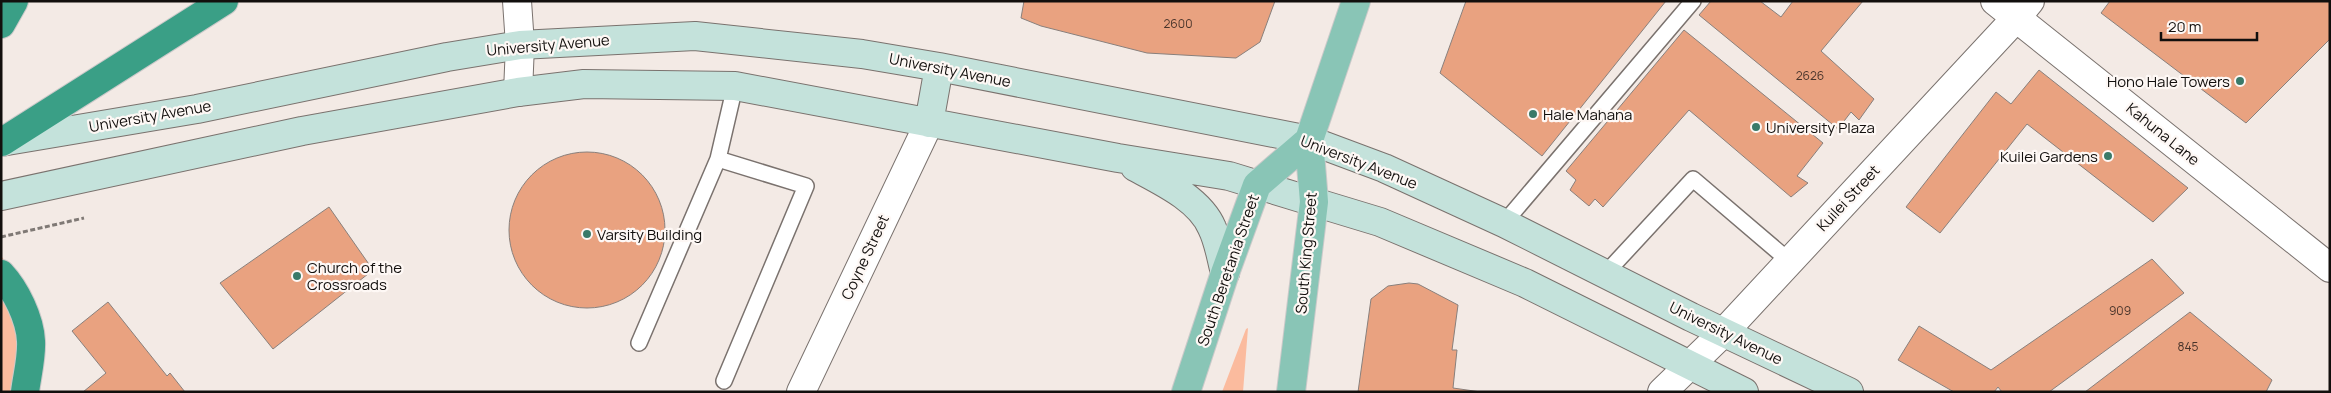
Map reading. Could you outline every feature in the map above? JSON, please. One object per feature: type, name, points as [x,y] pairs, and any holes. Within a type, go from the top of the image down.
[{"type":"highway","points":[[2,142],[224,1]]},
{"type":"highway","points":[[1,274],[23,310],[31,341],[25,392]]},
{"type":"main road","name":"South King Street","points":[[1291,392],[1314,202],[1309,140],[1356,1]]},
{"type":"main road","name":"University Avenue","points":[[2,142],[197,109],[447,57],[520,45],[695,36],[862,54],[939,67],[1309,140],[1384,168],[1504,223],[1849,392]]},
{"type":"main road","points":[[929,123],[939,67]]},
{"type":"main road","points":[[1,196],[302,130],[518,92],[584,84],[735,86],[1118,158],[1229,176],[1380,222],[1525,283],[1744,392]]},
{"type":"main road","name":"South Beretania Street","points":[[1186,392],[1224,273],[1257,185],[1309,140]]},
{"type":"main road","points":[[1118,158],[1156,179],[1195,206],[1212,227],[1224,273]]},
{"type":"street","points":[[517,1],[520,45],[518,92]]},
{"type":"street","name":"Kahuna Lane","points":[[1995,1],[2023,9],[2330,268]]},
{"type":"street","name":"Kuilei Street","points":[[1662,392],[1724,332],[1788,260],[2023,9]]},
{"type":"street","name":"Coyne Street","points":[[801,392],[929,123]]},
{"type":"lane","points":[[1504,223],[1692,1]]},
{"type":"lane","points":[[639,343],[718,159],[735,86]]},
{"type":"lane","points":[[718,159],[806,186],[724,381]]},
{"type":"lane","points":[[1605,274],[1693,179],[1788,260]]},
{"type":"path","points":[[1,237],[84,218]]},
{"type":"shaded area","points":[[1,256],[20,278],[21,392],[1,392]]},
{"type":"shaded area","points":[[1248,328],[1243,392],[1222,392],[1246,329]]},
{"type":"building","points":[[1024,1],[1275,1],[1260,42],[1236,58],[1147,53],[1041,26],[1021,18]]},
{"type":"building","name":"Hale Mahana","points":[[1466,1],[1666,1],[1542,156],[1440,73]]},
{"type":"building","points":[[1711,1],[1760,1],[1781,17],[1793,1],[1863,1],[1821,51],[1874,99],[1859,120],[1851,112],[1838,129],[1699,15]]},
{"type":"building","name":"Hono Hale Towers","points":[[2110,1],[2330,1],[2330,39],[2246,123],[2101,13]]},
{"type":"building","name":"University Plaza","points":[[1684,30],[1823,143],[1797,176],[1808,183],[1791,197],[1689,110],[1603,207],[1595,199],[1589,206],[1570,190],[1576,180],[1566,171]]},
{"type":"building","name":"Kuilei Gardens","points":[[2039,70],[2188,188],[2153,222],[2027,124],[1940,233],[1906,207],[1996,92],[2011,104]]},
{"type":"building","name":"Varsity Building","points":[[587,152],[617,158],[642,175],[659,200],[665,230],[659,260],[642,285],[617,302],[587,308],[557,302],[532,285],[515,260],[509,230],[515,200],[532,175],[557,158]]},
{"type":"building","name":"Church of the Crossroads","points":[[329,207],[373,270],[273,349],[220,283]]},
{"type":"building","points":[[2152,259],[2184,293],[2049,392],[2002,392],[1998,387],[1994,392],[1954,392],[1898,360],[1919,326],[1991,370]]},
{"type":"building","points":[[1409,283],[1418,284],[1458,305],[1452,350],[1457,350],[1453,388],[1481,392],[1358,392],[1371,299],[1388,286]]},
{"type":"building","points":[[108,302],[167,376],[170,373],[185,392],[83,392],[106,373],[72,331]]},
{"type":"building","points":[[2190,312],[2272,380],[2266,392],[2085,392]]},
{"type":"place","name":"Hono Hale Towers","points":[[2240,81]]},
{"type":"place","name":"Hale Mahana","points":[[1533,114]]},
{"type":"place","name":"University Plaza","points":[[1756,127]]},
{"type":"place","name":"Kuilei Gardens","points":[[2108,156]]},
{"type":"place","name":"Varsity Building","points":[[587,234]]},
{"type":"place","name":"Church of the Crossroads","points":[[297,276]]}]
